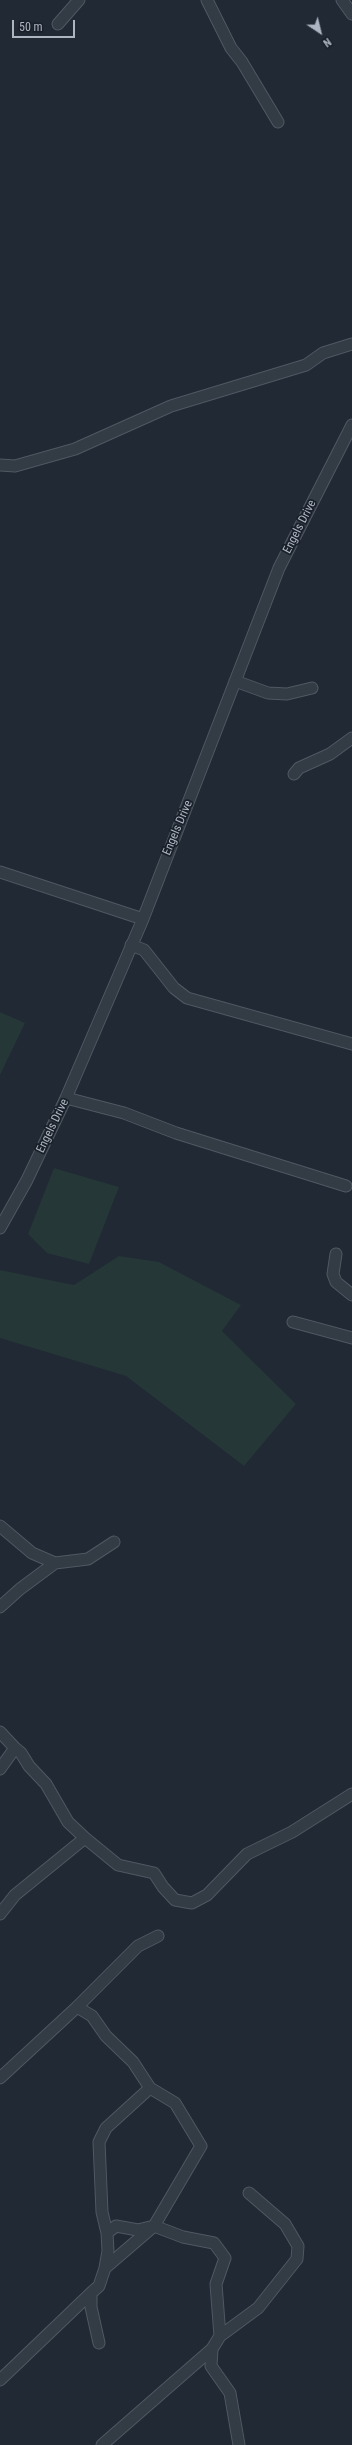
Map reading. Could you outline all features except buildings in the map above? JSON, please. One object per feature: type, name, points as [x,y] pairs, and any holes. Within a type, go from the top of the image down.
[{"type":"street","points":[[58,24],[79,0]]},
{"type":"street","points":[[206,0],[231,48],[242,62],[278,122]]},
{"type":"street","points":[[342,0],[352,14]]},
{"type":"street","points":[[0,466],[15,466],[75,449],[171,406],[306,365],[323,353],[352,344]]},
{"type":"street","name":"Engels Drive","points":[[0,1228],[27,1180],[66,1098],[143,919],[279,568],[352,425]]},
{"type":"street","points":[[235,681],[268,693],[287,694],[312,688]]},
{"type":"street","points":[[294,774],[299,768],[330,754],[352,738]]},
{"type":"street","points":[[0,872],[143,919]]},
{"type":"street","points":[[131,945],[144,950],[174,988],[187,998],[352,1044]]},
{"type":"street","points":[[66,1098],[124,1112],[176,1133],[346,1186]]},
{"type":"street","points":[[336,1254],[333,1274],[336,1282],[352,1295]]},
{"type":"street","points":[[293,1322],[352,1338]]},
{"type":"street","points":[[0,1526],[32,1553],[55,1563]]},
{"type":"street","points":[[0,1608],[20,1589],[55,1563],[88,1559],[114,1542]]},
{"type":"street","points":[[0,1732],[46,1784],[68,1822],[85,1838],[118,1865],[154,1873],[163,1887],[175,1900],[192,1903],[207,1895],[247,1854],[292,1832],[352,1794]]},
{"type":"street","points":[[0,1769],[15,1748]]},
{"type":"street","points":[[0,1914],[15,1895],[85,1838]]},
{"type":"street","points":[[0,2078],[77,2008],[138,1946],[158,1936]]},
{"type":"street","points":[[77,2008],[92,2016],[106,2036],[133,2062],[150,2088],[175,2103],[201,2146],[154,2226],[106,2268]]},
{"type":"street","points":[[0,2380],[99,2286],[106,2268],[107,2232],[102,2212],[99,2142],[106,2128],[150,2088]]},
{"type":"street","points":[[102,2445],[212,2349],[220,2336],[258,2308],[297,2259],[298,2246],[285,2224],[249,2193]]},
{"type":"street","points":[[107,2232],[116,2226],[138,2230],[154,2226],[182,2237],[214,2243],[225,2258],[216,2284],[220,2336]]},
{"type":"street","points":[[91,2294],[91,2307],[99,2343]]},
{"type":"street","points":[[212,2349],[211,2366],[230,2393],[239,2445]]},
{"type":"shaded area","points":[[0,1012],[25,1023],[0,1075]]},
{"type":"shaded area","points":[[54,1168],[119,1187],[89,1264],[47,1253],[28,1234]]},
{"type":"shaded area","points":[[119,1256],[159,1262],[241,1305],[222,1331],[296,1404],[244,1466],[126,1376],[0,1338],[0,1270],[74,1285]]}]
